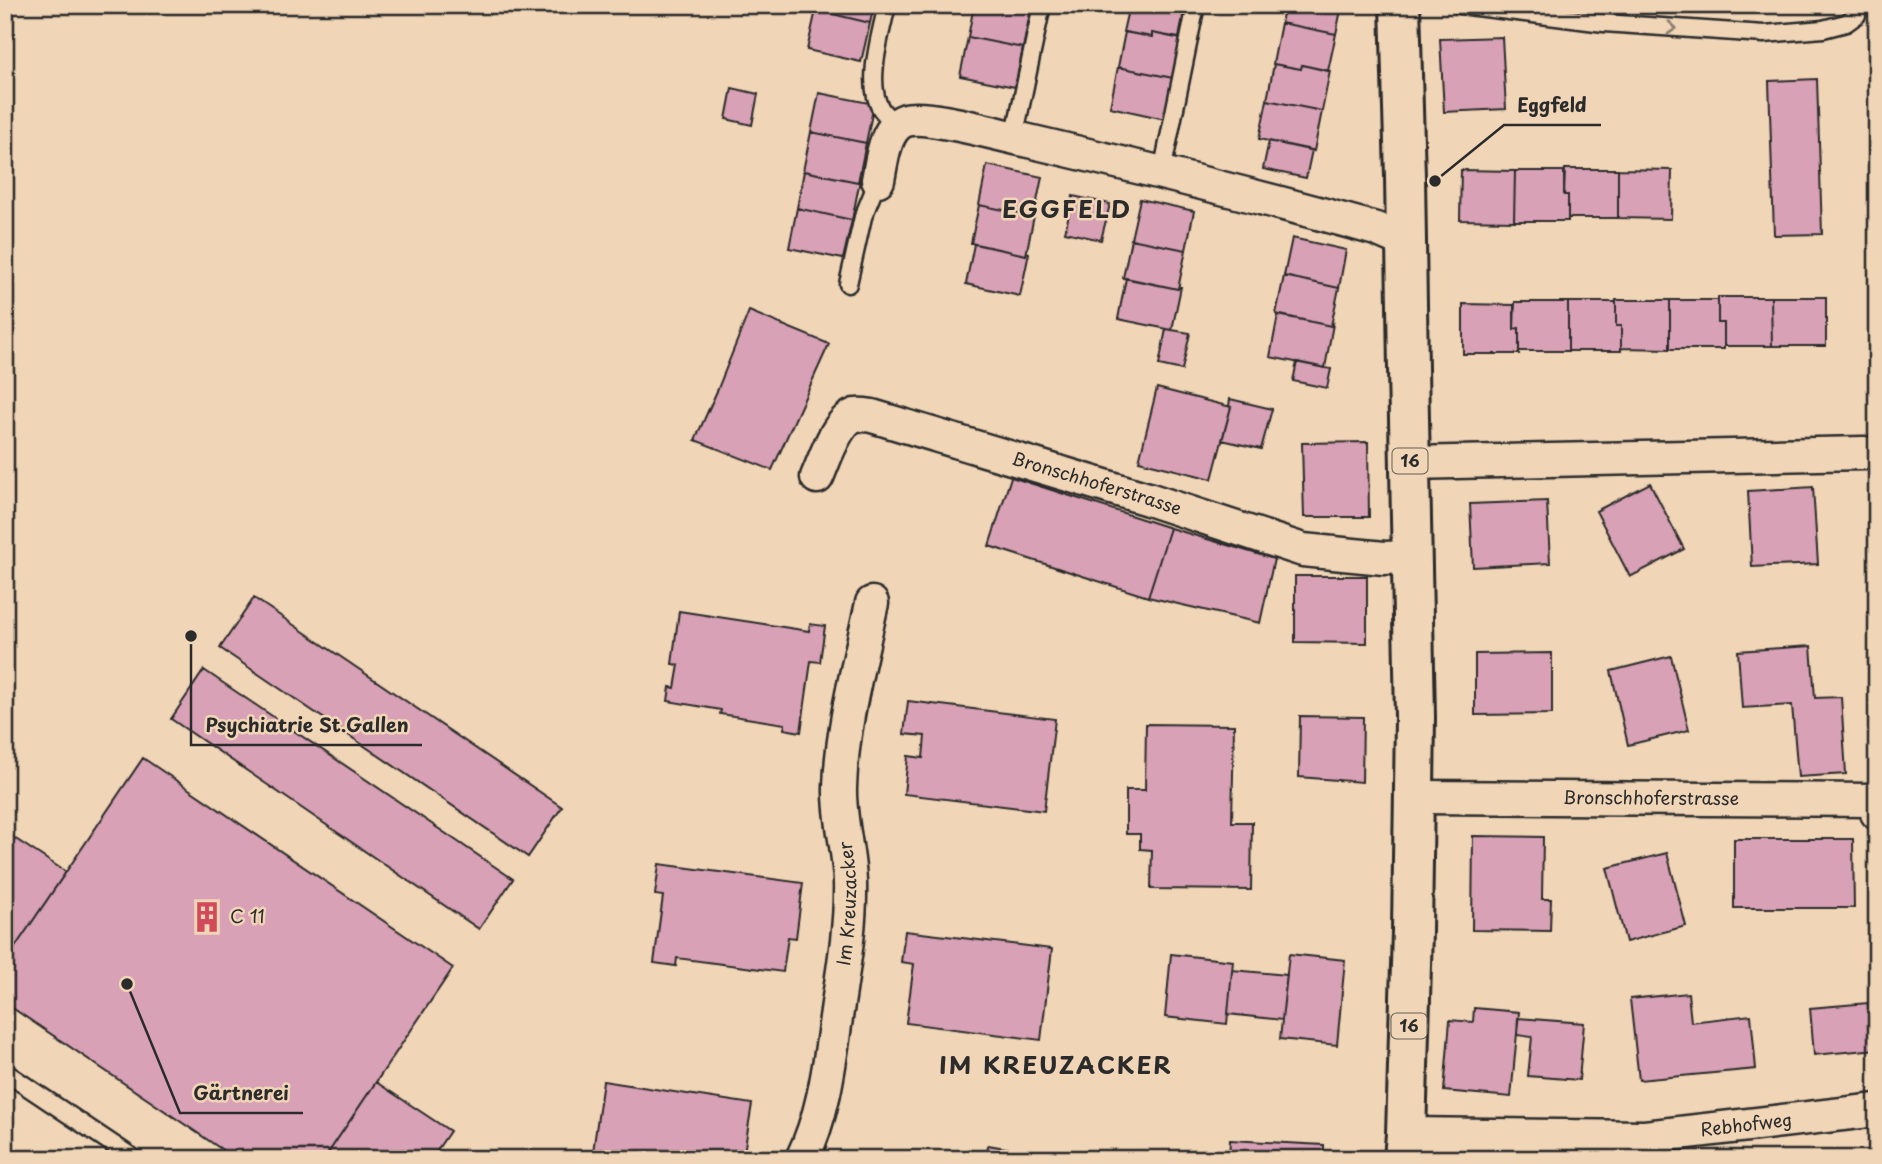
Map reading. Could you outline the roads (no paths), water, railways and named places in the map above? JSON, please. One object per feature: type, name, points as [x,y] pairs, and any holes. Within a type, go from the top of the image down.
[{"type":"main road","name":"16","points":[[1399,5],[1405,177],[1415,717],[1405,1146]]},
{"type":"street","points":[[878,180],[890,133],[904,120],[918,118],[1162,172],[1376,229],[1406,242]]},
{"type":"street","name":"Bronschhoferstrasse","points":[[817,477],[840,427],[858,414],[1149,499],[1303,550],[1384,558],[1412,557]]},
{"type":"street","points":[[1410,463],[1864,453]]},
{"type":"street","name":"Im Kreuzacker","points":[[802,1159],[823,1104],[848,933],[850,880],[841,803],[842,759],[872,603]]},
{"type":"street","name":"Bronschhoferstrasse","points":[[1415,797],[1875,800],[1877,813]]},
{"type":"street","name":"Rebhofweg","points":[[1405,1146],[1645,1137],[1877,1110]]},
{"type":"lane","points":[[887,5],[875,67],[875,92],[881,108],[896,125]]},
{"type":"lane","points":[[1014,138],[1042,5]]},
{"type":"lane","points":[[1162,172],[1196,5]]},
{"type":"lane","points":[[1460,5],[1604,23],[1764,34],[1823,29],[1846,23],[1857,15],[1859,5]]},
{"type":"lane","points":[[1604,5],[1604,23]]},
{"type":"lane","points":[[848,284],[863,217],[878,180]]},
{"type":"lane","points":[[5,1072],[135,1159]]},
{"type":"place","name":"Eggfeld","points":[[1435,181]]},
{"type":"place","name":"Psychiatrie St.Gallen","points":[[191,636]]},
{"type":"place","name":"C 11","points":[[207,917]]},
{"type":"place","name":"Gärtnerei","points":[[127,984]]},
{"type":"district","name":"EGGFELD","points":[[1067,210]]},
{"type":"district","name":"IM KREUZACKER","points":[[1056,1066]]}]
